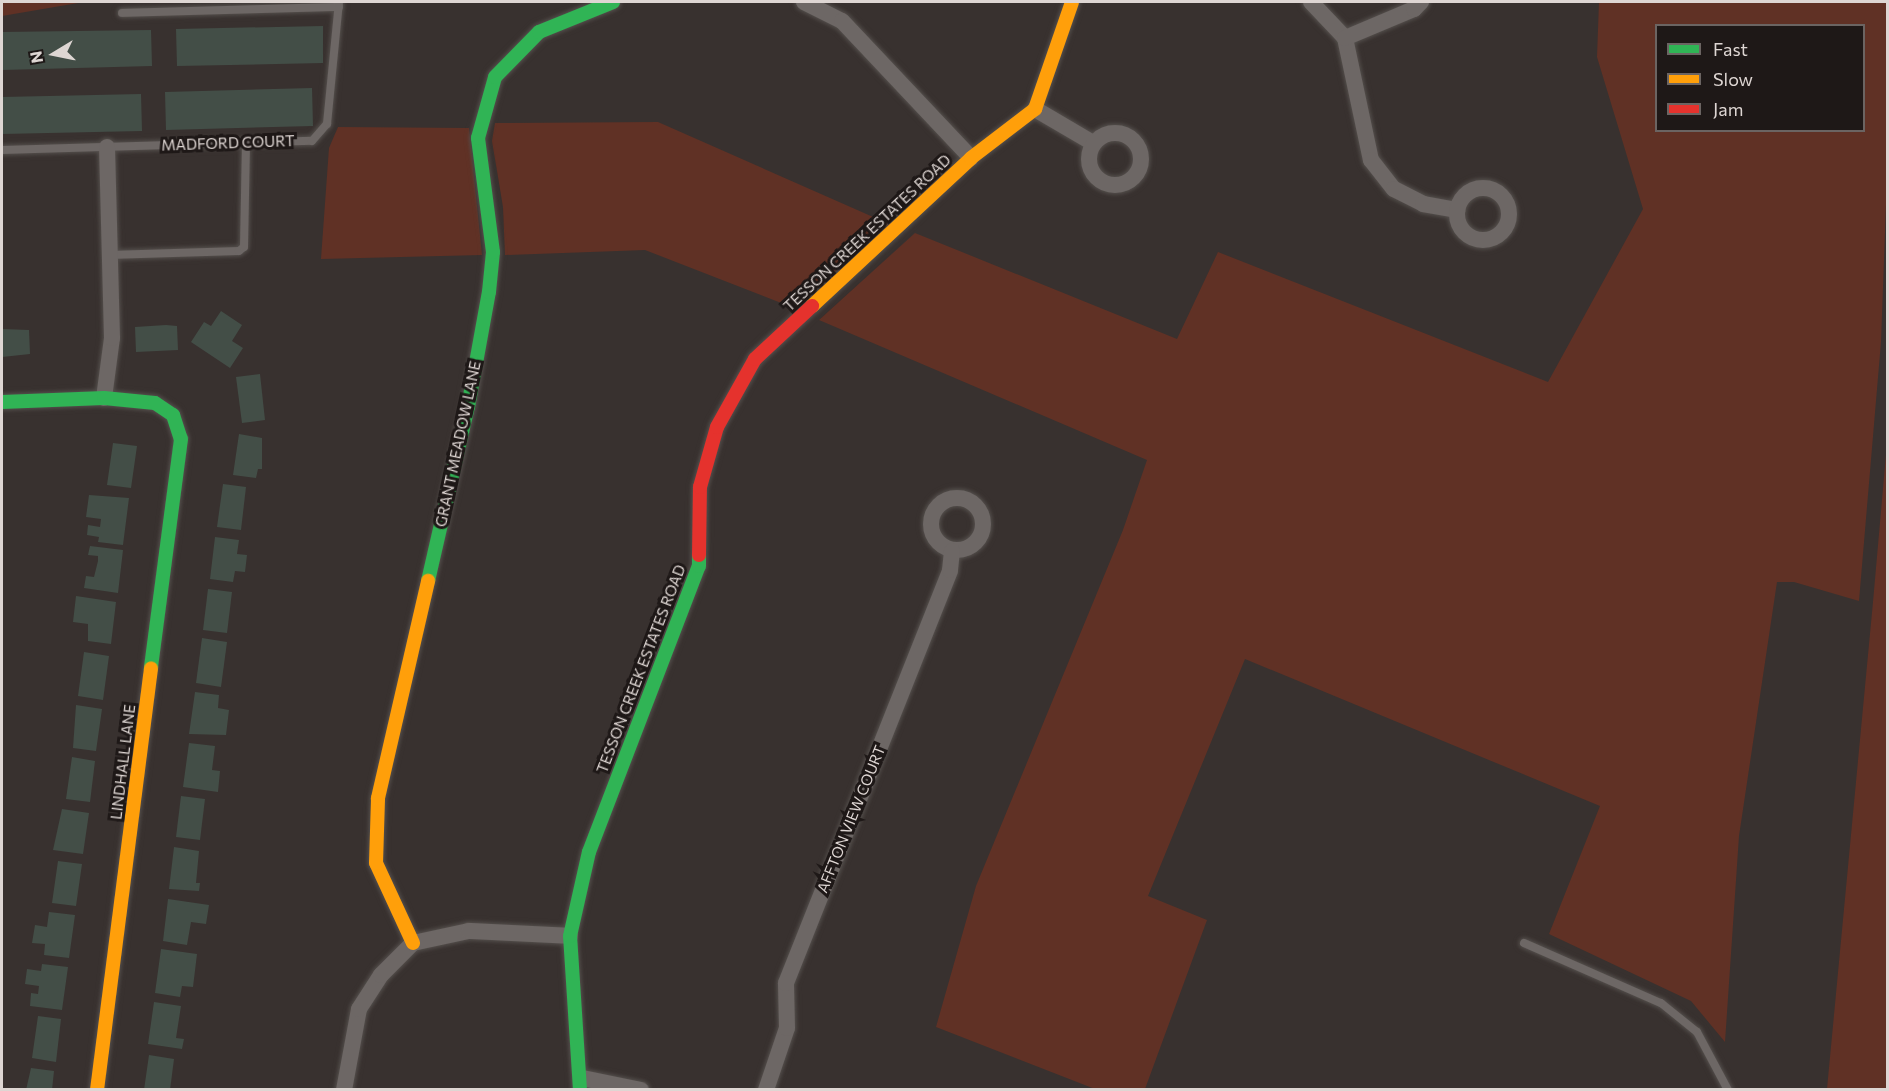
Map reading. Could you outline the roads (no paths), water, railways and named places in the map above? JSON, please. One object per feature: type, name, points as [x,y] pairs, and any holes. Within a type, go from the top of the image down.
[{"type":"street","name":"GRANT MEADOW LANE","points":[[413,943],[376,863],[378,798],[468,407],[489,292],[493,252],[478,138],[495,77],[539,32],[613,2]]},
{"type":"street","points":[[804,2],[842,21],[971,158]]},
{"type":"street","points":[[832,16],[842,2]]},
{"type":"street","points":[[1072,2],[1035,108],[1093,143]]},
{"type":"street","points":[[1311,2],[1345,38],[1371,160],[1394,189],[1423,204],[1457,210]]},
{"type":"street","points":[[1345,38],[1414,9],[1421,2]]},
{"type":"street","name":"TESSON CREEK ESTATES ROAD","points":[[581,1084],[570,936],[589,852],[699,566],[700,487],[717,427],[755,359],[971,158],[1035,108]]},
{"type":"street","points":[[2,402],[104,398],[112,338],[107,255],[107,147]]},
{"type":"street","name":"LINDHALL LANE","points":[[98,1089],[181,439],[173,415],[155,403],[104,398]]},
{"type":"street","name":"AFFTON VIEW COURT","points":[[766,1089],[787,1028],[786,983],[950,570],[952,551]]},
{"type":"street","points":[[344,1089],[359,1010],[381,975],[413,943],[469,931],[570,936]]},
{"type":"street","points":[[581,1084],[641,1089]]},
{"type":"lane","points":[[122,13],[339,4]]},
{"type":"lane","name":"MADFORD COURT","points":[[2,150],[312,141],[327,124],[339,4]]},
{"type":"lane","points":[[107,255],[239,251],[244,246],[246,143]]},
{"type":"lane","points":[[1524,943],[1661,1002],[1697,1032],[1728,1089]]}]
